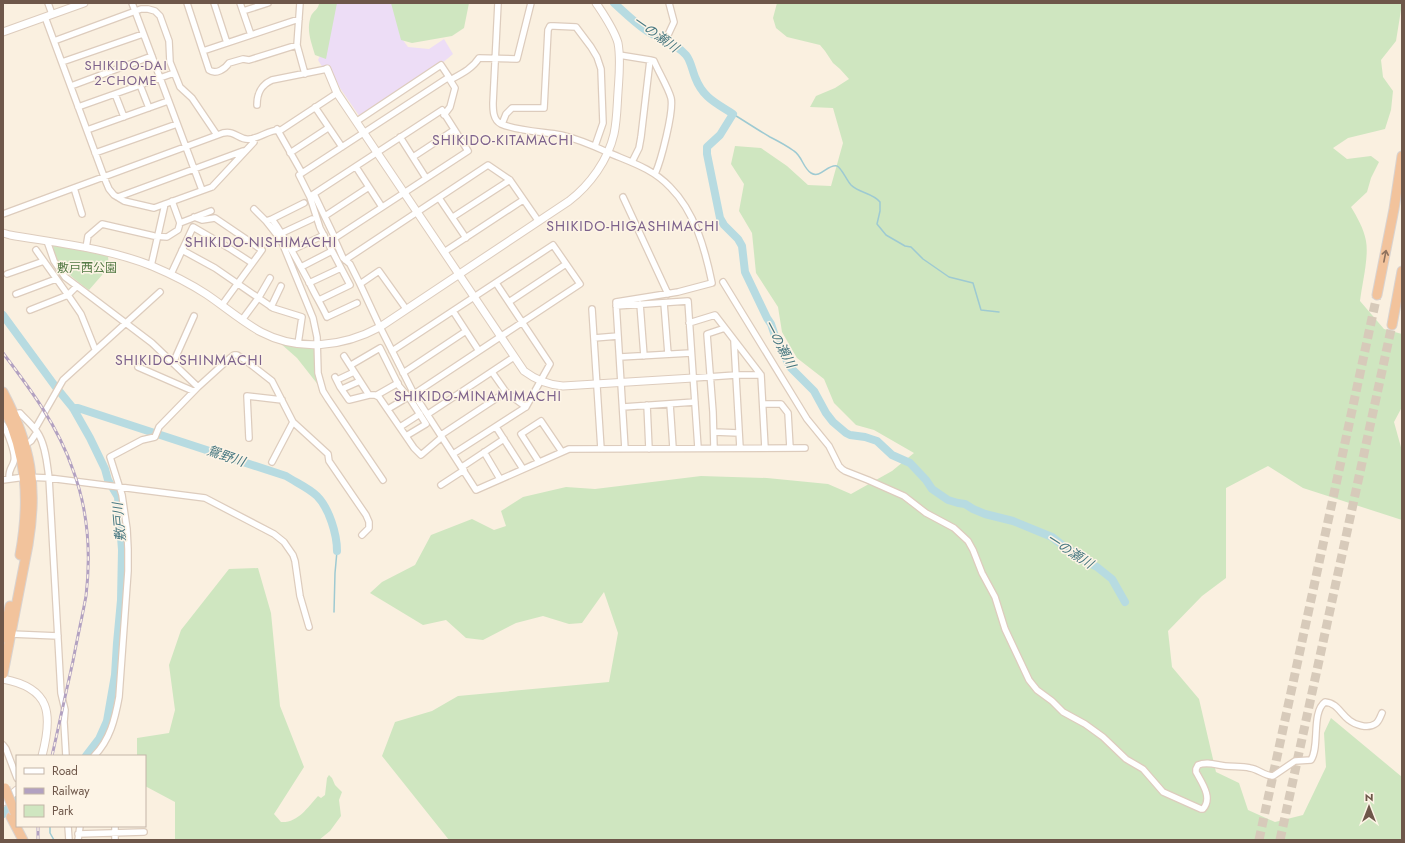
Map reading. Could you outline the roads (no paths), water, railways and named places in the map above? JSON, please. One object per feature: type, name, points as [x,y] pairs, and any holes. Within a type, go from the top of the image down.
[{"type":"highway","points":[[1377,295],[1394,209],[1402,156]]},
{"type":"highway","points":[[1392,324],[1402,271]]},
{"type":"highway","points":[[3,392],[14,414],[25,445],[28,477],[21,547],[5,634],[3,674]]},
{"type":"highway","points":[[3,407],[19,446],[28,477]]},
{"type":"highway","points":[[4,784],[14,816]]},
{"type":"highway","points":[[3,800],[14,816]]},
{"type":"highway","points":[[18,827],[23,840]]},
{"type":"highway","points":[[23,827],[30,840]]},
{"type":"street","points":[[48,3],[54,41],[104,177],[109,189],[114,195],[124,201],[154,208],[212,187],[254,142],[254,138]]},
{"type":"street","points":[[3,32],[49,16],[67,6],[84,3]]},
{"type":"street","points":[[132,3],[202,190]]},
{"type":"street","points":[[187,3],[208,70],[211,72],[216,72],[226,68],[229,63],[243,59],[249,60],[297,45]]},
{"type":"street","points":[[214,3],[227,43]]},
{"type":"street","points":[[240,3],[251,35]]},
{"type":"street","points":[[243,10],[268,3]]},
{"type":"street","points":[[300,3],[297,45],[305,74]]},
{"type":"street","points":[[498,3],[494,59],[493,110],[498,121],[502,124],[525,130],[573,138],[632,162],[655,174],[679,196],[688,210],[696,227],[712,283],[689,290],[620,300],[616,302],[625,449]]},
{"type":"street","points":[[444,115],[450,107],[456,88],[450,80],[475,64],[479,58],[517,59],[531,3]]},
{"type":"street","points":[[3,233],[86,248],[151,266],[171,274],[200,290],[242,320],[267,335],[280,340],[298,344],[318,345],[343,342],[364,335],[380,327],[579,194],[595,174],[608,152],[613,136],[620,75],[616,36],[596,3]]},
{"type":"street","points":[[667,37],[674,22],[669,3]]},
{"type":"street","points":[[54,41],[135,11],[148,9],[155,11],[160,16],[169,41],[169,57],[180,88],[192,98],[217,135]]},
{"type":"street","points":[[203,51],[299,19]]},
{"type":"street","points":[[502,124],[506,114],[512,108],[544,108],[548,30],[550,26],[576,27],[597,57],[601,69],[603,122],[601,132],[595,146]]},
{"type":"street","points":[[62,62],[143,34]]},
{"type":"street","points":[[619,55],[654,61],[671,99],[664,146],[660,164],[655,174]]},
{"type":"street","points":[[70,86],[152,56]]},
{"type":"street","points":[[632,162],[639,148],[641,137],[650,60]]},
{"type":"street","points":[[357,121],[441,65],[449,77],[299,175],[325,216],[343,258],[350,264],[414,394],[476,490],[569,449],[805,448]]},
{"type":"street","points":[[257,105],[261,88],[266,83],[272,80],[327,69],[338,93],[500,337],[524,371],[540,381],[556,386],[736,375],[761,375]]},
{"type":"street","points":[[78,107],[174,73]]},
{"type":"street","points":[[140,85],[149,108]]},
{"type":"street","points":[[3,214],[217,135],[228,132],[249,140],[277,129],[281,130],[338,93]]},
{"type":"street","points":[[115,94],[124,117]]},
{"type":"street","points":[[87,130],[168,101]]},
{"type":"street","points":[[315,107],[342,147]]},
{"type":"street","points":[[312,195],[442,110],[468,151],[335,238]]},
{"type":"street","points":[[95,153],[177,124]]},
{"type":"street","points":[[290,153],[328,128]]},
{"type":"street","points":[[277,129],[302,173]]},
{"type":"street","points":[[413,157],[454,130]]},
{"type":"street","points":[[400,138],[426,178]]},
{"type":"street","points":[[118,197],[245,151]]},
{"type":"street","points":[[345,260],[488,166],[510,180],[537,220]]},
{"type":"street","points":[[356,167],[382,207]]},
{"type":"street","points":[[453,217],[510,180]]},
{"type":"street","points":[[325,216],[369,187]]},
{"type":"street","points":[[74,188],[82,214]]},
{"type":"street","points":[[312,195],[324,234],[350,286],[319,300]]},
{"type":"street","points":[[623,197],[668,294]]},
{"type":"street","points":[[439,198],[466,238]]},
{"type":"street","points":[[444,252],[523,200]]},
{"type":"street","points":[[86,248],[88,236],[102,224],[154,236],[158,235],[167,237],[178,230],[180,223],[172,201]]},
{"type":"street","points":[[266,221],[304,203]]},
{"type":"street","points":[[151,266],[165,204]]},
{"type":"street","points":[[254,209],[281,240],[313,318],[316,327],[318,345],[318,373],[323,390],[383,480]]},
{"type":"street","points":[[180,223],[211,211]]},
{"type":"street","points":[[194,217],[202,220],[215,218],[262,250],[222,306]]},
{"type":"street","points":[[272,219],[292,250],[327,317],[357,304]]},
{"type":"street","points":[[282,233],[312,219]]},
{"type":"street","points":[[171,274],[193,227],[252,263]]},
{"type":"street","points":[[292,250],[324,234]]},
{"type":"street","points":[[47,241],[54,261],[65,277],[152,344],[173,363],[196,389]]},
{"type":"street","points":[[392,351],[553,245],[580,284],[414,394]]},
{"type":"street","points":[[36,250],[81,314],[95,350]]},
{"type":"street","points":[[182,250],[215,268],[271,307],[284,313],[302,317],[298,344]]},
{"type":"street","points":[[301,267],[332,251]]},
{"type":"street","points":[[7,274],[44,261]]},
{"type":"street","points":[[509,302],[566,264]]},
{"type":"street","points":[[309,283],[341,268]]},
{"type":"street","points":[[360,284],[379,271],[404,306]]},
{"type":"street","points":[[242,320],[270,278]]},
{"type":"street","points":[[16,294],[56,279]]},
{"type":"street","points":[[723,282],[807,419],[829,446],[839,466],[845,471],[904,496],[918,508],[954,528],[963,536],[973,550],[982,573],[995,597],[1006,629],[1029,680],[1037,690],[1063,712],[1086,724],[1103,737],[1126,759],[1142,769],[1163,792],[1201,810],[1205,807],[1208,796],[1196,772],[1198,765],[1211,763],[1225,766],[1250,767],[1273,776],[1293,762],[1311,760],[1315,754],[1316,729],[1320,708],[1324,702],[1330,703],[1337,707],[1348,720],[1360,725],[1370,726],[1376,724],[1382,713]]},
{"type":"street","points":[[453,454],[526,407],[550,364],[496,283]]},
{"type":"street","points":[[30,310],[68,296],[77,286]]},
{"type":"street","points":[[271,307],[281,286]]},
{"type":"street","points":[[25,445],[31,441],[61,382],[77,365],[160,292]]},
{"type":"street","points":[[616,306],[688,301],[698,448]]},
{"type":"street","points":[[664,303],[668,354]]},
{"type":"street","points":[[640,304],[644,356]]},
{"type":"street","points":[[592,310],[601,449]]},
{"type":"street","points":[[452,311],[479,351]]},
{"type":"street","points":[[690,323],[715,315],[761,375],[765,448]]},
{"type":"street","points":[[173,363],[194,316]]},
{"type":"street","points":[[714,448],[711,377],[707,334],[725,328]]},
{"type":"street","points":[[403,373],[466,332]]},
{"type":"street","points":[[594,338],[618,336]]},
{"type":"street","points":[[734,341],[740,448]]},
{"type":"street","points":[[351,366],[380,348],[398,383],[426,424],[406,436]]},
{"type":"street","points":[[620,358],[692,353]]},
{"type":"street","points":[[95,755],[110,732],[120,691],[128,571],[128,529],[119,488],[110,457],[142,440],[155,437],[159,427],[196,389],[234,355],[237,355],[251,364],[272,381],[293,422],[328,454],[329,461],[366,515],[369,522],[369,528],[362,536]]},
{"type":"street","points":[[344,356],[369,396]]},
{"type":"street","points":[[428,414],[514,357]]},
{"type":"street","points":[[138,367],[196,389]]},
{"type":"street","points":[[354,372],[336,378],[349,400],[377,395],[398,383]]},
{"type":"street","points":[[492,372],[506,392],[526,407]]},
{"type":"street","points":[[342,389],[360,381]]},
{"type":"street","points":[[377,395],[421,455],[441,436],[506,392]]},
{"type":"street","points":[[249,438],[247,396],[282,400]]},
{"type":"street","points":[[388,409],[408,397]]},
{"type":"street","points":[[623,407],[695,402]]},
{"type":"street","points":[[670,404],[673,448]]},
{"type":"street","points":[[763,404],[781,404],[788,413],[790,448]]},
{"type":"street","points":[[647,405],[649,449]]},
{"type":"street","points":[[14,414],[20,413],[36,431],[42,443],[49,478],[61,693],[65,710],[64,722],[66,755]]},
{"type":"street","points":[[400,427],[420,414]]},
{"type":"street","points":[[539,462],[521,434],[541,421],[562,452]]},
{"type":"street","points":[[272,462],[293,422]]},
{"type":"street","points":[[3,424],[14,455],[14,462],[6,479],[28,477],[49,478],[205,498],[274,534],[284,542],[293,555],[300,596],[309,627]]},
{"type":"street","points":[[496,427],[523,469]]},
{"type":"street","points":[[714,432],[739,433]]},
{"type":"street","points":[[441,485],[484,452],[504,439]]},
{"type":"street","points":[[484,452],[500,479]]},
{"type":"street","points":[[5,634],[58,636]]},
{"type":"street","points":[[3,679],[27,686],[36,693],[44,705],[48,724],[42,755]]},
{"type":"street","points":[[3,745],[16,775]]},
{"type":"street","points":[[3,800],[16,791]]},
{"type":"street","points":[[68,827],[69,840]]},
{"type":"street","points":[[80,827],[78,837],[115,829],[144,832]]},
{"type":"street","points":[[115,829],[115,840]]},
{"type":"waterway","name":"一の瀬川","points":[[614,3],[643,28],[682,51],[689,60],[698,84],[706,95],[733,114],[720,135],[707,147],[707,154],[720,218],[742,246],[745,272],[771,324],[790,367],[814,391],[826,413],[833,422],[850,435],[865,437],[877,441],[892,455],[910,463],[926,480],[932,489],[948,500],[965,504],[985,514],[1013,521],[1052,537],[1085,561],[1097,567],[1112,579],[1125,602]]},
{"type":"waterway","points":[[733,114],[797,153],[808,171],[811,173],[818,174],[830,167],[839,167],[854,188],[874,197],[880,202],[880,211],[877,224],[886,235],[905,246],[911,247],[923,259],[949,277],[973,283],[981,310],[999,312]]},
{"type":"waterway","name":"敷戸川","points":[[3,315],[73,408],[90,438],[105,469],[108,480],[118,497],[122,550],[121,600],[115,675],[107,721],[99,739],[87,755]]},
{"type":"waterway","name":"鴛野川","points":[[73,408],[78,408],[286,476],[310,490],[321,501],[332,522],[336,537],[337,551]]},
{"type":"waterway","points":[[334,612],[337,551]]},
{"type":"waterway","name":"敷戸川","points":[[3,814],[16,800]]},
{"type":"waterway","points":[[50,827],[50,833],[54,840]]},
{"type":"tunnel","points":[[1259,840],[1377,295]]},
{"type":"tunnel","points":[[1280,840],[1392,325]]},
{"type":"railway","points":[[3,353],[43,409],[60,438],[78,485],[87,532],[88,564],[86,596],[52,755]]},
{"type":"railway","points":[[38,827],[38,840]]},
{"type":"district","name":"SHIKIDO-DAI 2-CHOME","points":[[126,72]]},
{"type":"district","name":"SHIKIDO-KITAMACHI","points":[[503,140]]},
{"type":"district","name":"SHIKIDO-HIGASHIMACHI","points":[[633,226]]},
{"type":"district","name":"SHIKIDO-NISHIMACHI","points":[[261,242]]},
{"type":"district","name":"SHIKIDO-SHINMACHI","points":[[189,360]]},
{"type":"district","name":"SHIKIDO-MINAMIMACHI","points":[[478,396]]},
{"type":"park label","name":"敷戸西公園","points":[[87,268]]}]
